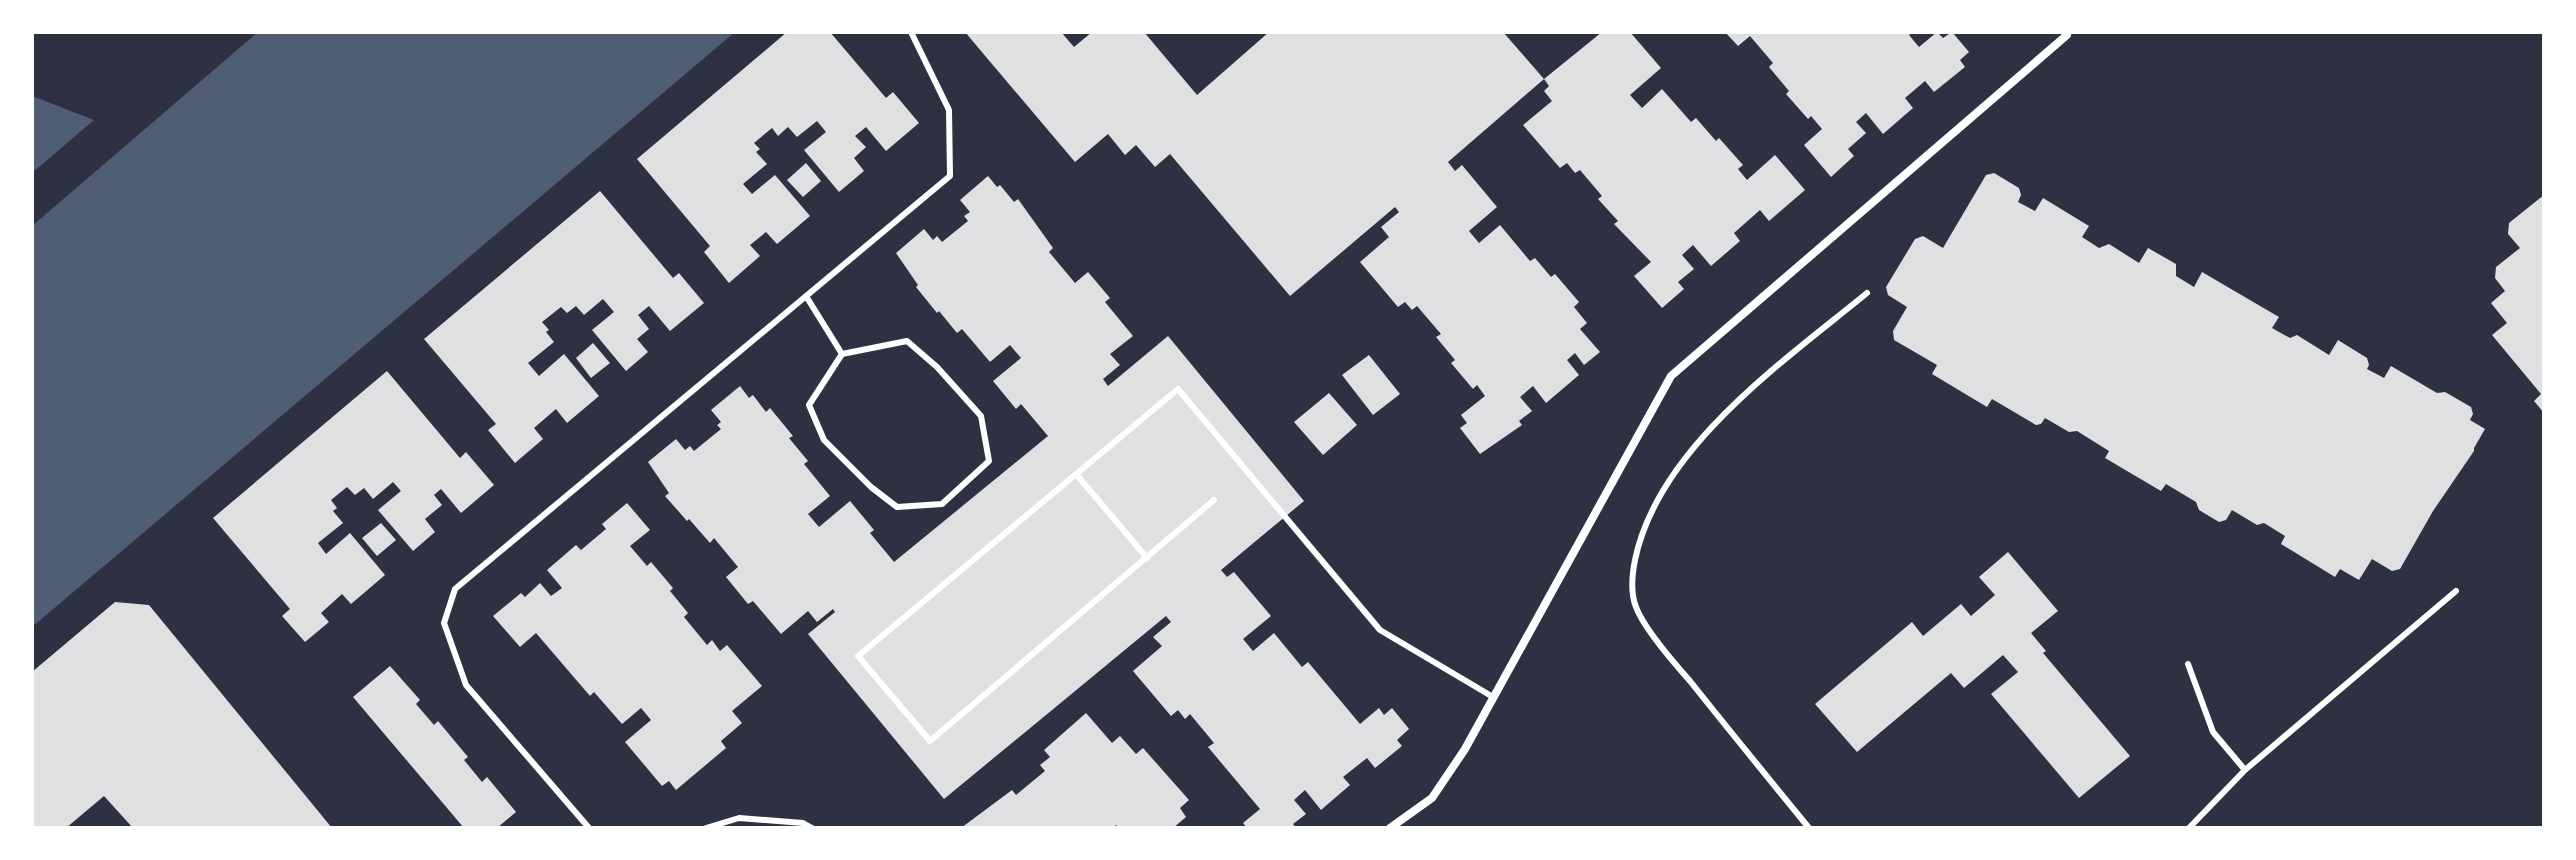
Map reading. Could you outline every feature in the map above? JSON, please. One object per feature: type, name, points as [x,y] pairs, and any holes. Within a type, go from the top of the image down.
[{"type":"street","points":[[1390,828],[1432,798],[1465,749],[1671,376],[2067,33]]},
{"type":"lane","points":[[589,828],[466,685],[444,623],[455,589],[950,176],[949,110],[911,32]]},
{"type":"lane","points":[[1809,828],[1663,648],[1636,609],[1631,580],[1639,541],[1655,506],[1680,466],[1720,420],[1772,371],[1867,293]]},
{"type":"lane","points":[[806,296],[842,354]]},
{"type":"lane","points":[[907,341],[937,367],[981,416],[989,461],[942,504],[897,507],[871,487],[824,440],[809,405],[842,354],[907,341]]},
{"type":"lane","points":[[1214,500],[930,741],[858,656],[1178,389],[1380,630],[1493,697]]},
{"type":"lane","points":[[1076,474],[1147,558]]},
{"type":"lane","points":[[2189,828],[2245,770],[2456,591]]},
{"type":"lane","points":[[2188,664],[2213,732],[2245,770]]},
{"type":"lane","points":[[706,828],[739,818],[803,823],[812,828]]},
{"type":"water","points":[[258,32],[735,32],[32,627],[32,226]]},
{"type":"water","points":[[32,96],[94,120],[32,173]]},
{"type":"building","points":[[787,32],[830,32],[886,98],[893,92],[919,123],[886,151],[866,127],[855,136],[866,147],[854,158],[864,171],[839,192],[804,150],[826,132],[817,121],[797,137],[788,127],[778,136],[772,128],[754,143],[760,149],[756,152],[767,164],[743,184],[752,194],[775,175],[810,216],[777,244],[766,232],[750,245],[760,256],[729,283],[704,252],[710,246],[637,159]]},
{"type":"building","points":[[965,32],[1061,32],[1074,47],[1092,32],[1144,32],[1197,95],[1269,32],[1503,32],[1544,79],[1448,162],[1455,171],[1462,165],[1497,207],[1469,231],[1479,243],[1500,225],[1530,261],[1535,258],[1551,277],[1555,274],[1579,302],[1574,307],[1587,323],[1580,329],[1600,352],[1584,365],[1575,353],[1567,360],[1579,375],[1546,403],[1533,386],[1520,397],[1532,411],[1519,421],[1522,425],[1480,454],[1460,428],[1467,423],[1461,415],[1485,396],[1477,385],[1473,389],[1451,363],[1455,360],[1436,337],[1441,334],[1417,306],[1412,310],[1405,302],[1398,307],[1360,262],[1389,237],[1381,227],[1399,212],[1395,207],[1290,296],[1170,154],[1155,167],[1136,145],[1125,155],[1108,134],[1075,162]]},
{"type":"building","points":[[1602,32],[1630,32],[1661,68],[1630,95],[1642,108],[1662,89],[1691,122],[1696,118],[1716,141],[1719,138],[1743,165],[1738,169],[1747,180],[1775,155],[1805,190],[1769,221],[1760,210],[1734,233],[1740,241],[1711,266],[1693,245],[1682,255],[1694,269],[1678,282],[1684,289],[1662,308],[1634,276],[1651,262],[1614,224],[1618,221],[1598,199],[1602,196],[1580,170],[1575,173],[1567,163],[1560,168],[1523,125],[1552,101],[1544,91],[1549,86],[1544,79]]},
{"type":"building","points":[[1725,32],[1913,32],[1909,35],[1919,47],[1937,32],[1943,38],[1952,32],[1969,52],[1960,60],[1965,67],[1934,92],[1925,81],[1905,98],[1913,108],[1883,134],[1866,113],[1856,122],[1866,133],[1848,149],[1854,156],[1831,177],[1804,145],[1822,129],[1811,116],[1808,119],[1786,94],[1789,91],[1769,67],[1773,63],[1750,36],[1738,46]]},
{"type":"building","points":[[806,163],[821,181],[803,197],[787,180]]},
{"type":"building","points":[[1994,173],[2019,188],[2021,195],[2018,202],[2035,211],[2043,198],[2089,226],[2082,237],[2099,248],[2109,244],[2139,263],[2148,248],[2176,264],[2176,276],[2194,287],[2202,272],[2279,317],[2272,328],[2290,338],[2297,335],[2329,355],[2338,340],[2367,358],[2367,369],[2384,378],[2391,366],[2437,393],[2445,392],[2471,407],[2473,414],[2470,420],[2485,429],[2400,569],[2392,571],[2372,559],[2359,580],[2340,569],[2335,577],[2281,544],[2285,536],[2264,523],[2257,525],[2232,510],[2226,520],[2219,522],[2199,510],[2196,502],[2166,484],[2161,491],[2105,458],[2109,451],[2077,431],[2069,432],[2045,418],[2036,425],[1992,399],[1987,407],[1932,374],[1937,365],[1894,340],[1893,331],[1907,307],[1888,295],[1886,287],[1915,239],[1923,236],[1943,248],[1986,175]]},
{"type":"building","points":[[988,176],[1014,202],[1018,199],[1053,248],[1049,252],[1075,283],[1088,272],[1110,298],[1105,302],[1133,336],[1110,354],[1120,365],[1103,379],[1108,386],[1168,336],[1304,501],[1221,570],[1227,577],[1234,572],[1271,616],[1243,639],[1253,651],[1274,633],[1302,667],[1308,662],[1360,724],[1379,708],[1384,715],[1392,708],[1409,729],[1397,740],[1402,746],[1375,768],[1367,758],[1343,777],[1350,785],[1321,810],[1305,790],[1294,800],[1306,814],[1293,824],[1296,828],[1247,828],[1243,823],[1260,809],[1208,747],[1214,743],[1190,714],[1185,719],[1178,710],[1171,716],[1133,671],[1162,646],[1153,637],[1171,622],[1166,616],[944,799],[808,634],[835,612],[833,609],[817,622],[808,611],[781,634],[753,601],[748,604],[726,577],[738,567],[714,538],[710,543],[665,496],[669,493],[648,462],[676,439],[685,450],[690,446],[694,451],[721,429],[717,425],[721,422],[711,410],[740,386],[749,398],[753,395],[766,412],[770,408],[793,436],[789,438],[808,461],[804,464],[830,496],[808,514],[819,527],[850,501],[874,530],[870,533],[894,562],[1048,436],[1021,404],[1016,409],[993,381],[1021,358],[1010,345],[990,362],[962,329],[957,333],[939,311],[937,313],[916,287],[918,285],[896,253],[924,229],[933,240],[937,236],[942,242],[968,221],[964,216],[970,212],[960,200]]},
{"type":"building","points":[[600,191],[673,278],[679,273],[704,303],[670,331],[649,306],[638,315],[649,329],[637,339],[648,352],[626,371],[592,330],[614,312],[603,299],[584,315],[576,306],[567,313],[561,307],[542,322],[554,342],[528,363],[539,376],[564,354],[599,396],[567,423],[556,409],[534,428],[543,439],[515,463],[488,430],[496,424],[424,339]]},
{"type":"building","points":[[2544,195],[2544,413],[2534,401],[2541,394],[2492,335],[2507,323],[2491,303],[2505,291],[2495,278],[2496,267],[2520,248],[2508,234],[2509,223]]},
{"type":"building","points":[[593,343],[610,363],[591,378],[576,358]]},
{"type":"building","points":[[1369,355],[1400,394],[1373,415],[1342,375]]},
{"type":"building","points":[[387,371],[460,458],[466,452],[494,485],[461,513],[441,489],[434,495],[442,505],[425,519],[435,532],[413,551],[378,510],[401,491],[393,482],[373,499],[364,488],[355,495],[347,487],[331,500],[337,508],[333,511],[343,523],[318,543],[326,554],[350,533],[385,575],[351,604],[342,594],[321,613],[329,622],[305,642],[282,616],[290,609],[213,518]]},
{"type":"building","points":[[1329,393],[1357,425],[1323,455],[1294,422]]},
{"type":"building","points":[[627,503],[650,530],[630,546],[647,566],[651,562],[673,588],[670,591],[688,613],[684,617],[707,645],[712,640],[720,651],[727,645],[762,686],[732,711],[742,723],[721,741],[726,748],[676,790],[669,781],[662,786],[625,742],[651,720],[641,708],[622,724],[594,692],[590,696],[536,633],[520,647],[493,616],[521,593],[525,597],[540,583],[551,596],[562,588],[547,570],[576,545],[581,550],[606,529],[602,524]]},
{"type":"building","points":[[381,523],[396,540],[377,556],[362,538]]},
{"type":"building","points":[[2008,552],[2058,611],[2031,633],[2046,651],[2043,653],[2130,756],[2079,798],[1991,694],[2018,672],[2003,655],[1964,688],[1951,673],[1857,752],[1815,704],[1912,622],[1923,636],[1961,604],[1971,616],[1995,595],[1979,577]]},
{"type":"building","points":[[115,602],[149,605],[332,828],[133,828],[104,796],[66,828],[32,828],[32,672]]},
{"type":"building","points":[[390,666],[420,700],[416,704],[434,725],[438,721],[468,757],[464,760],[482,782],[487,777],[516,812],[497,828],[464,828],[353,697]]},
{"type":"building","points":[[1086,713],[1112,743],[1120,736],[1136,754],[1143,748],[1189,800],[1180,808],[1186,817],[1173,828],[1119,828],[1116,825],[1113,828],[961,828],[1012,790],[1016,795],[1045,771],[1040,765],[1050,757],[1044,750]]}]
